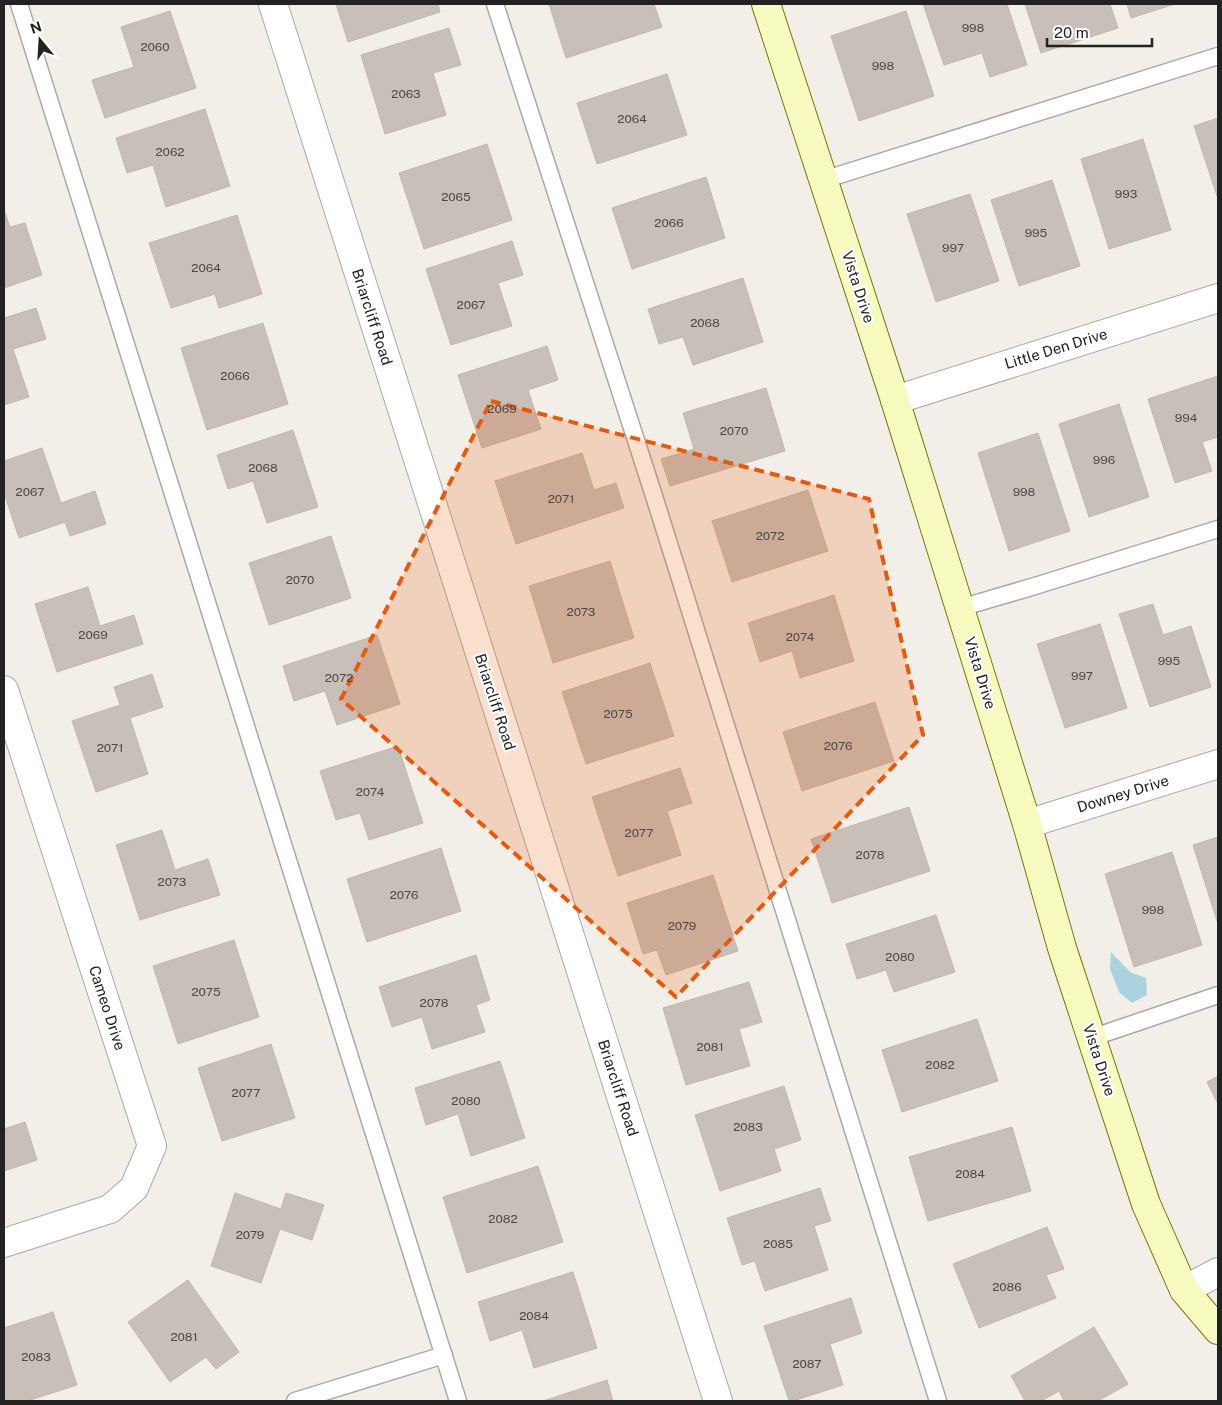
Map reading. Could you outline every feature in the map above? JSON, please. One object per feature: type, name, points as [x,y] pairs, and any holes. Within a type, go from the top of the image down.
[{"type":"street","name":"Briarcliff Road","points":[[273,4],[718,1401]]},
{"type":"street","name":"Vista Drive","points":[[766,4],[895,400],[1027,824],[1062,948],[1146,1204],[1184,1290],[1218,1330]]},
{"type":"street","name":"Little Den Drive","points":[[895,400],[1218,298]]},
{"type":"street","name":"Cameo Drive","points":[[4,690],[152,1146],[134,1188],[110,1209],[4,1243]]},
{"type":"street","name":"Downey Drive","points":[[1027,824],[1218,764]]},
{"type":"street","points":[[1184,1290],[1218,1272]]},
{"type":"lane","points":[[19,4],[458,1401]]},
{"type":"lane","points":[[495,4],[650,486],[938,1401]]},
{"type":"lane","points":[[823,180],[1218,56]]},
{"type":"lane","points":[[960,608],[1218,529]]},
{"type":"lane","points":[[1092,1038],[1218,995]]},
{"type":"lane","points":[[295,1401],[444,1355]]},
{"type":"highlighted area","points":[[491,401],[869,499],[923,735],[676,997],[341,699]]},
{"type":"water","points":[[1111,952],[1130,972],[1146,978],[1147,995],[1132,1003],[1119,992],[1110,969]]},
{"type":"building","points":[[336,4],[438,4],[440,12],[348,42]]},
{"type":"building","points":[[549,4],[654,4],[662,27],[566,58]]},
{"type":"building","points":[[923,4],[1007,4],[1027,65],[990,77],[982,53],[944,65]]},
{"type":"building","points":[[1025,4],[1110,4],[1118,28],[1041,53]]},
{"type":"building","points":[[1127,4],[1175,4],[1131,18]]},
{"type":"building","points":[[170,11],[196,88],[105,118],[92,80],[134,67],[121,27]]},
{"type":"building","points":[[906,11],[934,96],[859,121],[831,36]]},
{"type":"building","points":[[449,28],[461,65],[433,73],[446,115],[385,134],[361,55]]},
{"type":"building","points":[[667,74],[687,135],[597,164],[577,103]]},
{"type":"building","points":[[205,109],[230,186],[166,207],[153,165],[127,173],[116,138]]},
{"type":"building","points":[[1218,118],[1218,199],[1194,126]]},
{"type":"building","points":[[1143,139],[1171,230],[1109,249],[1081,159]]},
{"type":"building","points":[[487,144],[512,220],[424,249],[399,173]]},
{"type":"building","points":[[706,177],[725,238],[632,269],[612,208]]},
{"type":"building","points":[[1052,180],[1080,266],[1019,286],[991,200]]},
{"type":"building","points":[[970,194],[999,281],[936,302],[907,214]]},
{"type":"building","points":[[4,210],[10,227],[25,223],[42,275],[4,288]]},
{"type":"building","points":[[237,215],[262,294],[219,308],[215,294],[171,308],[149,243]]},
{"type":"building","points":[[512,241],[523,275],[498,283],[512,326],[451,345],[426,269]]},
{"type":"building","points":[[743,278],[763,342],[693,365],[683,337],[659,344],[648,309]]},
{"type":"building","points":[[36,308],[46,339],[13,349],[29,397],[4,405],[4,318]]},
{"type":"building","points":[[263,323],[288,404],[207,430],[181,348]]},
{"type":"building","points":[[547,346],[558,380],[528,390],[541,429],[482,448],[458,375]]},
{"type":"building","points":[[1218,376],[1218,437],[1202,442],[1212,471],[1175,483],[1148,399]]},
{"type":"building","points":[[766,388],[785,451],[670,486],[661,459],[694,449],[683,413]]},
{"type":"building","points":[[1119,404],[1149,497],[1089,517],[1059,424]]},
{"type":"building","points":[[293,430],[318,507],[267,523],[253,481],[228,489],[217,455]]},
{"type":"building","points":[[1038,433],[1070,531],[1009,551],[978,453]]},
{"type":"building","points":[[42,448],[61,503],[95,491],[106,524],[70,536],[65,522],[19,538],[4,493],[4,461]]},
{"type":"building","points":[[582,453],[594,490],[616,483],[624,508],[516,544],[495,481]]},
{"type":"building","points":[[808,490],[828,551],[732,582],[712,521]]},
{"type":"building","points":[[331,536],[351,598],[269,625],[249,563]]},
{"type":"building","points":[[610,561],[634,638],[553,663],[529,586]]},
{"type":"building","points":[[88,587],[100,626],[134,615],[143,644],[57,672],[35,604]]},
{"type":"building","points":[[834,595],[854,661],[800,678],[792,651],[760,662],[748,623]]},
{"type":"building","points":[[1153,604],[1163,635],[1191,626],[1211,687],[1150,707],[1119,614]]},
{"type":"building","points":[[1100,624],[1127,708],[1065,728],[1037,644]]},
{"type":"building","points":[[377,635],[400,704],[337,725],[325,691],[294,701],[283,666]]},
{"type":"building","points":[[650,663],[674,736],[586,764],[562,692]]},
{"type":"building","points":[[152,674],[163,707],[130,718],[148,774],[96,792],[72,721],[120,705],[114,687]]},
{"type":"building","points":[[875,702],[894,761],[802,791],[783,732]]},
{"type":"building","points":[[398,746],[423,823],[369,840],[360,813],[336,820],[320,771]]},
{"type":"building","points":[[680,768],[692,803],[667,811],[681,855],[618,876],[592,797]]},
{"type":"building","points":[[909,807],[930,871],[832,903],[811,839]]},
{"type":"building","points":[[162,830],[175,870],[208,859],[220,895],[140,920],[116,845]]},
{"type":"building","points":[[1218,837],[1218,924],[1193,845]]},
{"type":"building","points":[[441,848],[461,911],[367,942],[347,879]]},
{"type":"building","points":[[1172,852],[1202,945],[1134,967],[1105,874]]},
{"type":"building","points":[[713,875],[738,951],[666,975],[657,950],[643,954],[627,903]]},
{"type":"building","points":[[936,915],[955,972],[894,992],[886,970],[857,979],[846,944]]},
{"type":"building","points":[[234,940],[259,1017],[178,1044],[153,966]]},
{"type":"building","points":[[476,955],[490,1000],[476,1005],[485,1032],[432,1049],[422,1017],[392,1027],[379,987]]},
{"type":"building","points":[[749,982],[762,1022],[739,1029],[750,1066],[686,1085],[663,1008]]},
{"type":"building","points":[[977,1019],[998,1081],[902,1112],[882,1050]]},
{"type":"building","points":[[271,1044],[295,1118],[222,1141],[198,1068]]},
{"type":"building","points":[[500,1061],[525,1138],[471,1156],[458,1114],[426,1125],[415,1088]]},
{"type":"building","points":[[1218,1076],[1218,1104],[1207,1082]]},
{"type":"building","points":[[784,1086],[801,1140],[774,1149],[781,1171],[720,1191],[695,1115]]},
{"type":"building","points":[[25,1122],[37,1160],[4,1171],[4,1129]]},
{"type":"building","points":[[1012,1127],[1031,1191],[928,1221],[909,1157]]},
{"type":"building","points":[[538,1166],[563,1242],[467,1273],[443,1197]]},
{"type":"building","points":[[820,1188],[831,1221],[814,1226],[828,1270],[765,1291],[755,1261],[742,1265],[727,1218]]},
{"type":"building","points":[[235,1193],[281,1209],[286,1193],[324,1205],[312,1240],[280,1229],[261,1283],[211,1266]]},
{"type":"building","points":[[1047,1227],[1064,1269],[1046,1275],[1056,1298],[979,1328],[953,1264]]},
{"type":"building","points":[[573,1272],[597,1348],[534,1368],[522,1330],[490,1341],[478,1302]]},
{"type":"building","points":[[188,1280],[239,1352],[216,1369],[206,1357],[170,1382],[128,1322]]},
{"type":"building","points":[[851,1298],[862,1333],[830,1344],[843,1385],[789,1401],[764,1326]]},
{"type":"building","points":[[53,1312],[77,1385],[27,1401],[4,1401],[4,1328]]},
{"type":"building","points":[[1094,1327],[1128,1384],[1098,1401],[1064,1401],[1059,1391],[1041,1401],[1025,1401],[1011,1376]]},
{"type":"building","points":[[607,1380],[613,1401],[543,1401]]}]
